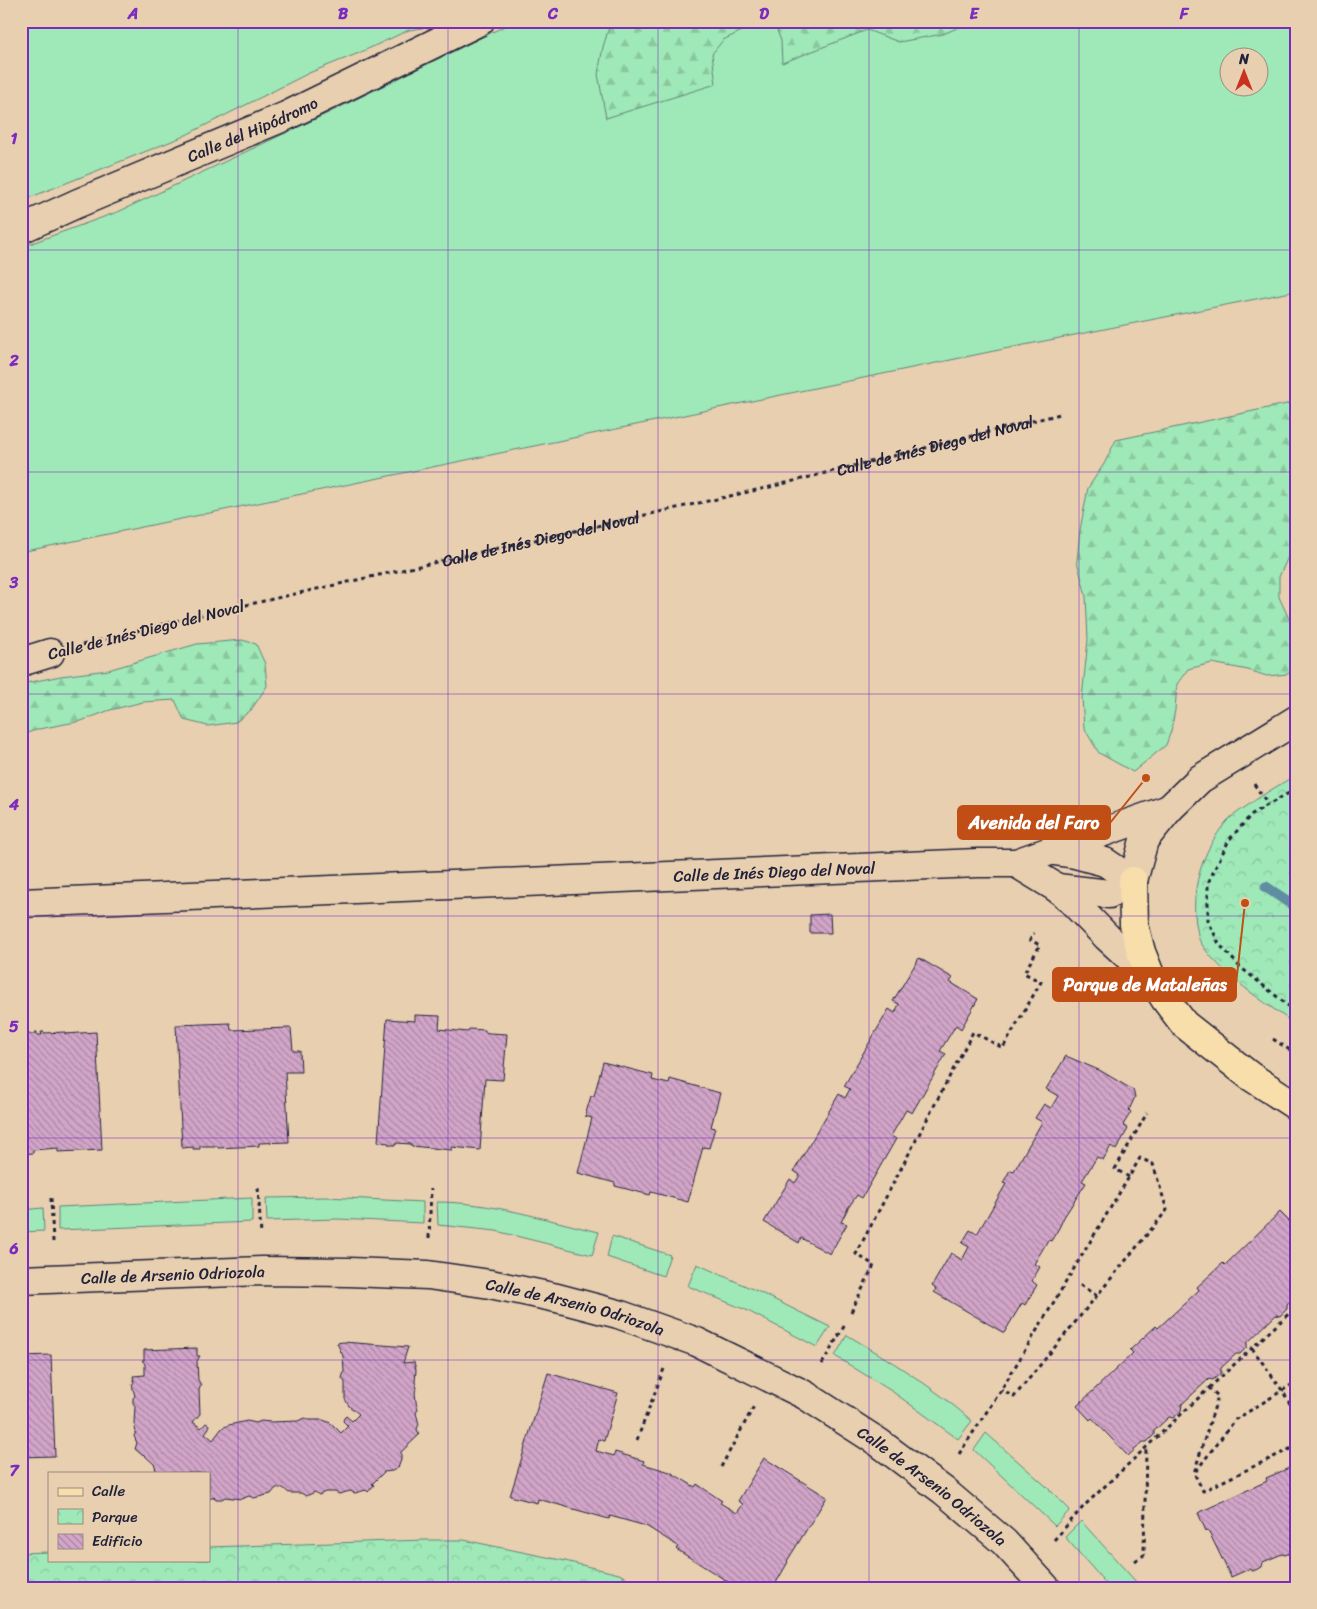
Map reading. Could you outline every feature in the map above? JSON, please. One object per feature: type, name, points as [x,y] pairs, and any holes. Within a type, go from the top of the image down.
[{"type":"main road","points":[[1133,882],[1134,925],[1141,952],[1151,976],[1184,1024],[1250,1076],[1296,1106]]},
{"type":"street","name":"Calle del Hipódromo","points":[[21,229],[286,116],[480,21]]},
{"type":"street","name":"Calle de Inés Diego del Noval","points":[[21,662],[50,653]]},
{"type":"street","points":[[1057,888],[1109,894],[1133,882],[1144,840],[1169,809],[1200,779],[1296,720]]},
{"type":"street","name":"Calle de Inés Diego del Noval","points":[[21,903],[978,863],[1016,863],[1169,809]]},
{"type":"street","name":"Calle de Inés Diego del Noval","points":[[1052,851],[1075,854],[1106,862],[1133,882]]},
{"type":"street","points":[[1016,863],[1057,888],[1151,976]]},
{"type":"street","name":"Calle de Arsenio Odriozola","points":[[21,1280],[262,1271],[428,1275],[490,1284],[557,1298],[618,1314],[697,1342],[805,1395],[878,1442],[944,1490],[1004,1542],[1046,1588]]},
{"type":"path","name":"Calle de Inés Diego del Noval","points":[[50,653],[175,621],[770,487],[1060,414]]},
{"type":"path","points":[[1250,779],[1268,804]]},
{"type":"path","points":[[1296,788],[1252,814],[1229,840],[1208,883],[1208,920],[1218,944],[1239,966],[1296,1012]]},
{"type":"path","points":[[851,1312],[874,1265],[856,1254],[973,1032],[1003,1048],[1041,982],[1024,973],[1040,946],[1030,940],[1034,934]]},
{"type":"path","points":[[1274,1039],[1296,1054]]},
{"type":"path","points":[[1129,1178],[1115,1169],[1147,1113]]},
{"type":"path","points":[[959,1454],[1001,1390],[1140,1158],[1154,1164],[1167,1210],[1014,1397],[1001,1390]]},
{"type":"path","points":[[258,1188],[261,1235]]},
{"type":"path","points":[[429,1238],[431,1190]]},
{"type":"path","points":[[51,1198],[53,1242]]},
{"type":"path","points":[[1080,1284],[1097,1296]]},
{"type":"path","points":[[1054,1540],[1084,1506],[1296,1307]]},
{"type":"path","points":[[822,1364],[846,1323]]},
{"type":"path","points":[[1252,1348],[1282,1390],[1296,1414]]},
{"type":"path","points":[[637,1440],[660,1381]]},
{"type":"path","points":[[1194,1473],[1235,1420],[1296,1382]]},
{"type":"path","points":[[1209,1388],[1218,1396],[1194,1473],[1203,1490],[1296,1446]]},
{"type":"path","points":[[721,1467],[748,1418]]},
{"type":"path","points":[[1136,1561],[1144,1554],[1146,1449]]},
{"type":"path","points":[[602,1588],[607,1586],[610,1588]]},
{"type":"green space","points":[[21,21],[446,21],[435,26],[409,30],[309,73],[182,137],[21,201]]},
{"type":"green space","points":[[515,21],[1296,21],[1296,291],[994,351],[21,552],[21,247],[120,211],[326,114]]},
{"type":"green space","points":[[611,21],[763,21],[723,40],[712,54],[716,84],[606,118],[598,74],[603,47]]},
{"type":"green space","points":[[767,21],[974,21],[943,34],[899,42],[867,30],[782,63],[781,41],[775,25]]},
{"type":"green space","points":[[1296,402],[1296,539],[1279,577],[1279,597],[1296,634],[1296,665],[1288,674],[1267,676],[1212,663],[1188,669],[1177,684],[1175,710],[1166,745],[1133,772],[1099,753],[1084,728],[1082,698],[1088,640],[1086,596],[1077,561],[1080,530],[1088,488],[1104,464],[1116,440]]},
{"type":"green space","points":[[242,640],[256,644],[265,664],[267,686],[251,710],[236,722],[208,726],[184,720],[175,700],[143,702],[110,710],[81,721],[39,729],[21,735],[21,684],[61,676],[108,670],[197,644]]},
{"type":"green space","points":[[1296,775],[1296,1025],[1231,977],[1209,955],[1199,938],[1195,915],[1195,901],[1196,887],[1204,859],[1226,822],[1275,787]]},
{"type":"green space","points":[[327,1197],[423,1202],[423,1223],[337,1219],[267,1221],[266,1198]]},
{"type":"green space","points":[[252,1198],[252,1222],[58,1230],[58,1207]]},
{"type":"green space","points":[[437,1202],[498,1208],[599,1232],[592,1255],[496,1231],[438,1225]]},
{"type":"green space","points":[[43,1208],[44,1231],[21,1232],[21,1210]]},
{"type":"green space","points":[[612,1236],[670,1255],[663,1276],[607,1257]]},
{"type":"green space","points":[[697,1264],[830,1327],[817,1347],[746,1310],[688,1286]]},
{"type":"green space","points":[[847,1335],[912,1375],[972,1421],[958,1439],[893,1392],[835,1356]]},
{"type":"green space","points":[[986,1433],[1070,1510],[1055,1526],[974,1450]]},
{"type":"green space","points":[[1081,1521],[1138,1584],[1134,1588],[1110,1588],[1065,1537]]},
{"type":"green space","points":[[464,1540],[619,1574],[647,1588],[21,1588],[21,1553],[48,1552],[48,1562],[210,1562],[210,1547]]},
{"type":"building","points":[[830,914],[831,933],[810,933],[810,915]]},
{"type":"building","points":[[919,958],[953,978],[950,982],[978,999],[961,1029],[956,1025],[940,1051],[946,1054],[912,1113],[906,1110],[891,1136],[896,1139],[862,1198],[857,1195],[848,1208],[841,1222],[847,1224],[830,1254],[801,1238],[799,1243],[764,1222],[790,1179],[795,1183],[800,1175],[794,1171],[839,1094],[845,1098],[850,1089],[844,1086],[889,1009],[895,1013],[899,1004],[893,1001]]},
{"type":"building","points":[[415,1015],[440,1016],[439,1029],[468,1032],[469,1029],[485,1030],[485,1032],[489,1033],[507,1034],[503,1080],[485,1079],[480,1150],[452,1147],[452,1150],[411,1146],[411,1144],[396,1143],[396,1145],[389,1145],[389,1143],[378,1142],[387,1019],[415,1021]]},
{"type":"building","points":[[230,1023],[231,1030],[291,1028],[293,1051],[300,1051],[301,1072],[285,1072],[289,1142],[259,1143],[259,1146],[218,1148],[218,1146],[200,1146],[200,1149],[193,1149],[193,1147],[182,1148],[176,1025]]},
{"type":"building","points":[[37,1032],[37,1035],[42,1035],[41,1032],[65,1032],[65,1034],[96,1032],[102,1150],[58,1152],[58,1148],[33,1150],[33,1153],[21,1154],[21,1034],[35,1034]]},
{"type":"building","points":[[1066,1056],[1101,1071],[1133,1090],[1135,1097],[1129,1110],[1131,1112],[1123,1125],[1128,1129],[1116,1150],[1111,1146],[1103,1160],[1097,1157],[1082,1181],[1086,1183],[1051,1241],[1048,1240],[1034,1264],[1040,1267],[1032,1281],[1037,1285],[1025,1305],[1022,1303],[1004,1333],[934,1292],[936,1289],[932,1286],[951,1253],[962,1260],[969,1247],[962,1243],[970,1230],[977,1234],[1006,1184],[1003,1183],[1010,1170],[1014,1171],[1042,1122],[1035,1118],[1044,1104],[1051,1108],[1058,1096],[1046,1089]]},
{"type":"building","points":[[603,1062],[653,1075],[652,1080],[669,1084],[670,1079],[720,1093],[711,1127],[715,1128],[709,1148],[703,1147],[688,1202],[651,1192],[650,1195],[615,1186],[615,1183],[578,1173],[592,1118],[585,1116],[591,1096],[594,1096]]},
{"type":"building","points":[[1280,1212],[1294,1226],[1292,1228],[1296,1231],[1296,1296],[1287,1304],[1287,1309],[1280,1316],[1276,1315],[1247,1343],[1247,1347],[1240,1354],[1236,1354],[1221,1368],[1221,1373],[1213,1380],[1209,1379],[1182,1404],[1181,1411],[1173,1418],[1169,1417],[1154,1431],[1154,1435],[1147,1442],[1143,1442],[1128,1456],[1092,1418],[1090,1420],[1077,1406],[1133,1353],[1130,1350],[1156,1326],[1158,1328],[1199,1290],[1197,1287],[1223,1263],[1225,1265]]},
{"type":"building","points":[[337,1343],[408,1347],[403,1363],[414,1362],[416,1370],[415,1382],[417,1388],[415,1392],[419,1435],[401,1452],[398,1468],[384,1472],[372,1484],[374,1485],[368,1492],[366,1490],[355,1493],[350,1491],[339,1494],[325,1492],[319,1495],[315,1492],[306,1496],[301,1493],[289,1493],[283,1488],[276,1488],[271,1494],[254,1498],[249,1496],[241,1499],[225,1497],[222,1499],[214,1497],[210,1499],[210,1472],[156,1472],[155,1465],[135,1449],[137,1443],[134,1436],[136,1432],[133,1398],[135,1396],[132,1385],[134,1382],[133,1376],[145,1375],[145,1364],[142,1360],[144,1360],[144,1350],[197,1348],[197,1356],[200,1356],[197,1361],[198,1380],[201,1385],[199,1390],[200,1414],[193,1422],[201,1428],[206,1423],[209,1425],[205,1433],[213,1440],[222,1428],[247,1421],[256,1423],[261,1421],[298,1421],[304,1418],[308,1420],[323,1420],[331,1423],[341,1433],[348,1426],[343,1421],[344,1418],[346,1416],[352,1421],[359,1414],[349,1406],[345,1399],[345,1382],[342,1379],[344,1371],[343,1356]]},
{"type":"building","points":[[51,1355],[55,1456],[21,1457],[21,1356]]},
{"type":"building","points":[[548,1373],[618,1393],[604,1441],[599,1439],[596,1451],[614,1456],[615,1452],[644,1461],[643,1464],[670,1472],[695,1487],[697,1484],[722,1501],[720,1503],[737,1513],[743,1504],[738,1501],[764,1458],[827,1497],[787,1561],[773,1588],[738,1588],[676,1549],[678,1546],[646,1526],[610,1516],[609,1519],[538,1499],[537,1503],[510,1496]]},
{"type":"building","points":[[1296,1465],[1295,1551],[1263,1562],[1262,1567],[1253,1571],[1249,1569],[1231,1577],[1198,1513],[1267,1481],[1266,1478]]},
{"type":"building","points":[[926,1584],[938,1584],[942,1588],[922,1588]]},
{"type":"waterway","points":[[1266,887],[1296,907]]},
{"type":"place","name":"Avenida del Faro","points":[[1146,778]]},
{"type":"place","name":"Parque de Mataleñas","points":[[1245,903]]}]
